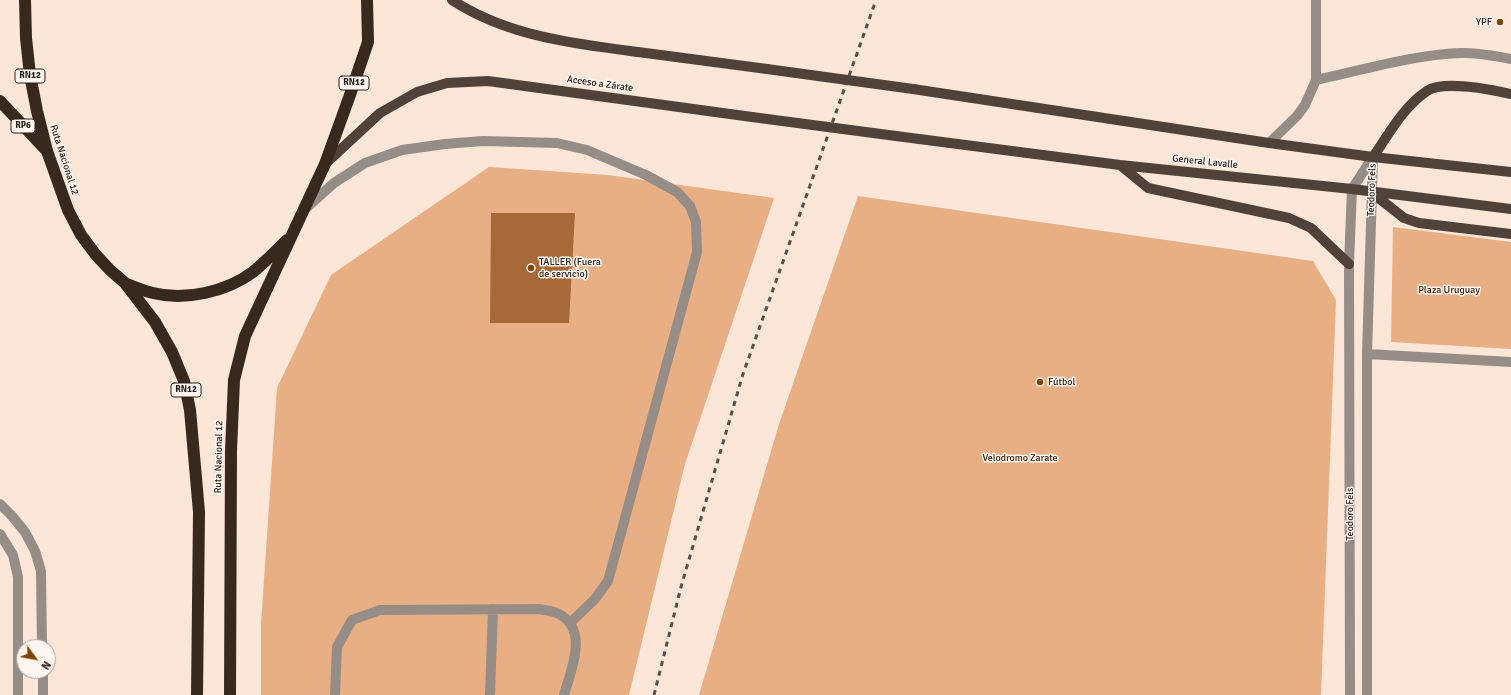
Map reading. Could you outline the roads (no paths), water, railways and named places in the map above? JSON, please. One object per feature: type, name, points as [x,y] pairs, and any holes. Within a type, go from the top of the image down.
[{"type":"highway","name":"Ruta Nacional 12","points":[[25,0],[26,38],[30,75],[47,151],[68,210],[81,235],[110,270],[126,283],[155,322],[172,352],[184,381],[190,410],[199,512],[197,695]]},
{"type":"highway","name":"Ruta Nacional 12","points":[[230,695],[231,451],[234,380],[245,336],[266,288],[305,209],[325,164],[368,42],[367,0]]},
{"type":"highway","name":"RP6","points":[[0,101],[47,151]]},
{"type":"highway","name":"Ruta Nacional 12","points":[[126,283],[152,293],[173,296],[193,295],[216,290],[251,273],[269,258],[294,232]]},
{"type":"main road","points":[[452,0],[467,10],[519,31],[576,44],[913,89],[1269,143],[1373,157],[1511,172]]},
{"type":"main road","name":"Acceso a Zárate","points":[[325,164],[380,113],[417,92],[447,83],[488,81],[896,136]]},
{"type":"main road","points":[[1373,157],[1406,109],[1428,90],[1444,86],[1488,89],[1511,94]]},
{"type":"main road","name":"General Lavalle","points":[[896,136],[1120,165],[1352,189],[1511,209]]},
{"type":"main road","points":[[1120,165],[1148,188],[1289,218],[1311,228],[1349,264]]},
{"type":"main road","points":[[1371,192],[1404,218],[1419,223],[1511,234]]},
{"type":"street","points":[[1269,143],[1305,105],[1316,80],[1316,0]]},
{"type":"street","points":[[1316,80],[1413,59],[1460,53],[1488,54],[1511,59]]},
{"type":"street","points":[[305,209],[334,184],[365,163],[402,150],[445,144],[483,141],[557,143],[588,150],[646,175],[677,192],[690,206],[696,222],[697,252],[608,581],[595,599],[570,623]]},
{"type":"street","name":"Teodoro Fels","points":[[1350,695],[1349,264],[1352,189],[1373,157]]},
{"type":"street","name":"Teodoro Fels","points":[[1366,695],[1367,354],[1373,157]]},
{"type":"street","points":[[1367,354],[1511,362]]},
{"type":"street","points":[[0,504],[25,532],[35,551],[41,571],[42,639]]},
{"type":"street","points":[[0,534],[13,556],[18,577],[18,695]]},
{"type":"street","points":[[490,695],[493,609]]},
{"type":"street","points":[[335,695],[337,647],[352,620],[380,610],[539,609],[557,613],[570,623],[576,639],[574,659],[564,695]]},
{"type":"street","points":[[43,679],[43,695]]},
{"type":"railway","points":[[654,695],[681,587],[743,374],[876,0]]},
{"type":"place","name":"YPF","points":[[1500,22]]},
{"type":"place","name":"TALLER (Fuera de servicio)","points":[[531,268]]},
{"type":"place","name":"Fútbol","points":[[1040,382]]},
{"type":"park label","name":"Plaza Uruguay","points":[[1449,290]]},
{"type":"park label","name":"Velodromo Zarate","points":[[1020,458]]}]
